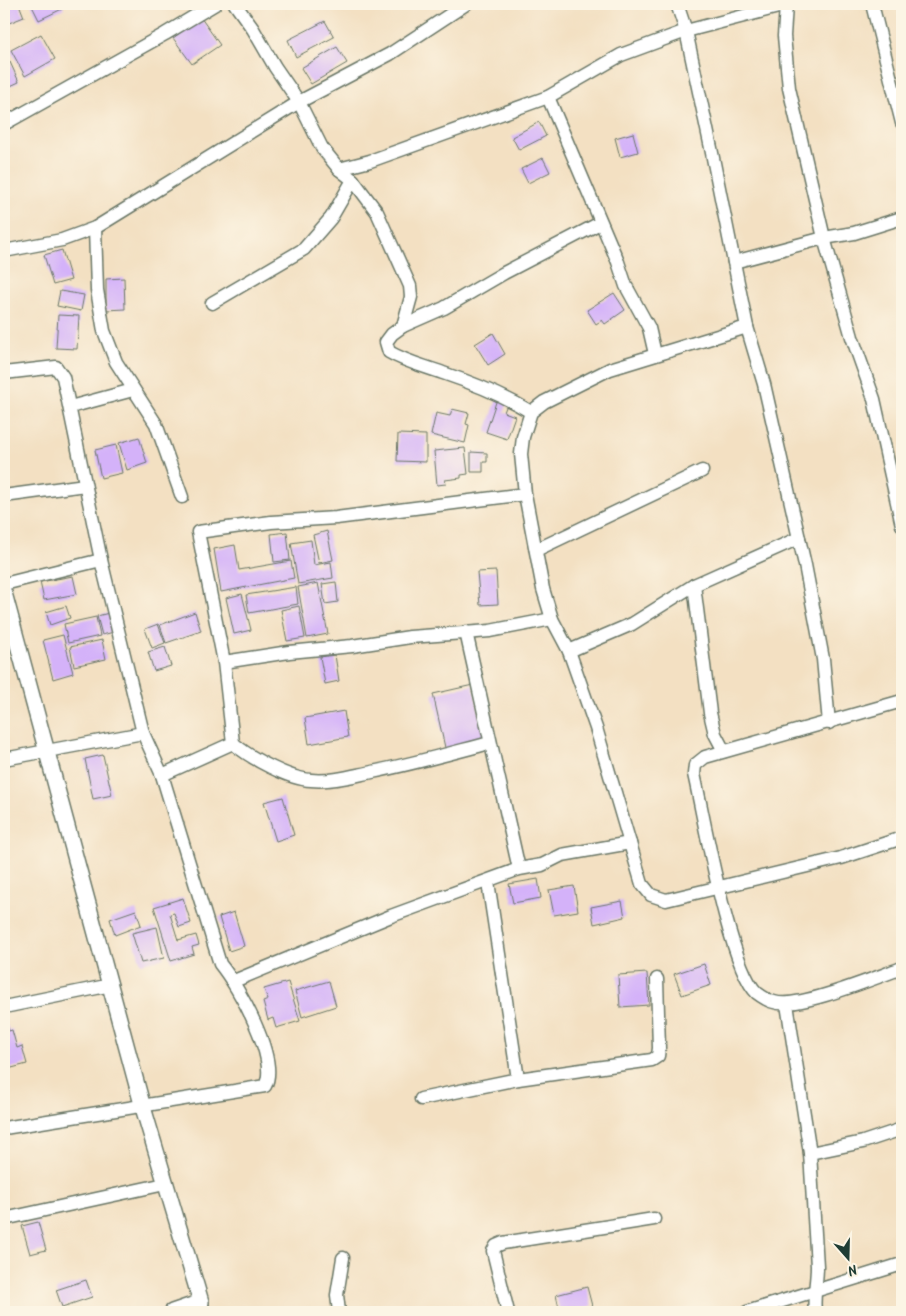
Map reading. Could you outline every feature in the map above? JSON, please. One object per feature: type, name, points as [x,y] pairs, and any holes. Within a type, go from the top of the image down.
[{"type":"street","points":[[4,124],[215,4]]},
{"type":"street","points":[[235,4],[253,28],[275,67],[299,102],[322,148],[339,169],[353,180],[377,212],[410,286],[412,297],[404,326]]},
{"type":"street","points":[[4,250],[62,240],[95,228],[299,102],[361,71],[466,4]]},
{"type":"street","points":[[677,4],[686,31],[747,327],[764,384],[799,538],[822,659],[829,722]]},
{"type":"street","points":[[872,4],[902,123]]},
{"type":"street","points":[[339,169],[370,161],[548,97],[621,55],[686,31],[788,5],[784,36],[789,88],[824,238],[852,337],[874,399],[902,524]]},
{"type":"street","points":[[548,97],[618,262],[626,286],[649,328],[655,354]]},
{"type":"street","points":[[212,303],[304,249],[331,218],[353,180]]},
{"type":"street","points":[[734,262],[824,238],[854,233],[902,218]]},
{"type":"street","points":[[531,412],[479,386],[401,359],[389,352],[386,342],[392,334],[404,326],[444,308],[504,273],[600,223]]},
{"type":"street","points":[[95,228],[97,290],[104,331],[116,362],[133,390],[143,401],[156,424],[182,496]]},
{"type":"street","points":[[747,327],[610,369],[544,402],[531,412],[523,436],[521,454],[536,550],[552,619],[569,651],[596,728],[642,884],[651,895],[666,900],[720,888],[841,858],[902,838]]},
{"type":"street","points":[[4,373],[56,367],[63,377],[101,560],[143,733],[162,775],[220,964],[234,981],[252,1016],[269,1064],[270,1078],[265,1086],[142,1104],[4,1128]]},
{"type":"street","points":[[70,407],[133,390]]},
{"type":"street","points":[[536,550],[702,471]]},
{"type":"street","points":[[4,496],[85,485]]},
{"type":"street","points":[[490,742],[420,762],[367,773],[310,780],[264,764],[247,755],[233,743],[224,662],[198,532],[526,494]]},
{"type":"street","points":[[569,651],[632,624],[694,584],[799,538]]},
{"type":"street","points":[[4,584],[101,560]]},
{"type":"street","points":[[694,584],[710,712],[715,734],[724,751]]},
{"type":"street","points":[[4,593],[45,751],[111,985],[142,1104],[203,1307],[172,1312]]},
{"type":"street","points":[[224,662],[289,652],[509,628],[552,619]]},
{"type":"street","points":[[466,632],[519,869]]},
{"type":"street","points":[[902,701],[705,757],[695,765],[694,774],[732,940],[746,975],[757,993],[774,1002],[787,1004],[825,995],[902,968]]},
{"type":"street","points":[[4,759],[143,733]]},
{"type":"street","points":[[162,775],[233,743]]},
{"type":"street","points":[[234,981],[391,916],[488,882],[519,869],[542,865],[562,855],[630,843]]},
{"type":"street","points":[[488,882],[518,1079]]},
{"type":"street","points":[[421,1099],[518,1079],[652,1060],[658,1056],[657,979]]},
{"type":"street","points":[[4,1007],[111,985]]},
{"type":"street","points":[[787,1004],[810,1153],[817,1272],[813,1292],[815,1312]]},
{"type":"street","points":[[810,1153],[863,1142],[902,1129]]},
{"type":"street","points":[[4,1219],[165,1184]]},
{"type":"street","points":[[508,1312],[493,1251],[496,1246],[503,1243],[654,1219]]},
{"type":"street","points":[[339,1312],[337,1295],[343,1258]]},
{"type":"street","points":[[747,1312],[902,1264]]},
{"type":"building","points":[[4,4],[19,4],[24,17],[4,25]]},
{"type":"building","points":[[31,4],[61,4],[64,8],[39,20]]},
{"type":"building","points":[[201,18],[220,45],[192,64],[173,38]]},
{"type":"building","points":[[325,21],[334,37],[296,57],[288,40]]},
{"type":"building","points":[[41,34],[55,59],[25,76],[11,50]]},
{"type":"building","points":[[337,47],[347,63],[311,84],[301,68]]},
{"type":"building","points":[[10,62],[19,82],[4,89],[4,65]]},
{"type":"building","points":[[539,122],[546,136],[519,150],[512,137]]},
{"type":"building","points":[[633,133],[638,152],[620,157],[615,138]]},
{"type":"building","points":[[543,158],[550,172],[528,183],[521,169]]},
{"type":"building","points":[[62,250],[71,280],[53,285],[44,255]]},
{"type":"building","points":[[124,278],[125,309],[106,310],[106,279]]},
{"type":"building","points":[[60,291],[84,295],[81,311],[57,306]]},
{"type":"building","points":[[614,293],[625,310],[605,324],[602,320],[596,324],[587,310]]},
{"type":"building","points":[[58,315],[79,316],[77,349],[56,348]]},
{"type":"building","points":[[493,333],[505,354],[488,365],[475,344]]},
{"type":"building","points":[[497,399],[508,402],[504,412],[515,416],[507,439],[486,432]]},
{"type":"building","points":[[452,409],[469,413],[466,424],[469,425],[465,443],[431,435],[436,413],[450,416]]},
{"type":"building","points":[[398,434],[426,435],[426,462],[397,461]]},
{"type":"building","points":[[139,437],[147,463],[127,470],[119,443]]},
{"type":"building","points":[[116,445],[122,473],[101,478],[95,450]]},
{"type":"building","points":[[465,448],[468,474],[461,475],[461,478],[445,480],[446,484],[437,485],[434,451]]},
{"type":"building","points":[[471,452],[487,453],[487,462],[483,462],[483,472],[471,472]]},
{"type":"building","points":[[327,531],[333,560],[319,563],[313,535]]},
{"type":"building","points":[[287,532],[290,560],[274,562],[271,534]]},
{"type":"building","points":[[311,540],[314,565],[331,562],[333,578],[298,584],[291,543]]},
{"type":"building","points":[[235,545],[239,570],[291,561],[294,578],[221,592],[214,549]]},
{"type":"building","points":[[496,571],[498,604],[480,605],[477,572]]},
{"type":"building","points":[[73,576],[77,594],[44,600],[40,582]]},
{"type":"building","points":[[336,582],[338,602],[325,604],[322,584]]},
{"type":"building","points":[[318,583],[328,634],[307,638],[298,587]]},
{"type":"building","points":[[296,587],[298,604],[249,613],[246,595]]},
{"type":"building","points":[[242,594],[251,630],[234,634],[226,598]]},
{"type":"building","points":[[66,606],[70,618],[50,625],[46,612]]},
{"type":"building","points":[[299,606],[305,638],[287,641],[281,610]]},
{"type":"building","points":[[195,612],[201,631],[166,643],[160,625]]},
{"type":"building","points":[[109,613],[114,632],[102,635],[97,616]]},
{"type":"building","points":[[96,617],[100,636],[68,643],[64,624]]},
{"type":"building","points":[[158,624],[165,643],[152,648],[145,629]]},
{"type":"building","points":[[63,635],[73,673],[53,679],[43,640]]},
{"type":"building","points":[[102,640],[106,659],[74,666],[70,647]]},
{"type":"building","points":[[165,647],[171,666],[154,671],[148,652]]},
{"type":"building","points":[[335,655],[339,681],[325,684],[320,657]]},
{"type":"building","points":[[473,685],[486,742],[446,752],[433,694]]},
{"type":"building","points":[[344,711],[348,737],[309,744],[305,718]]},
{"type":"building","points":[[103,755],[112,795],[93,799],[85,759]]},
{"type":"building","points":[[283,797],[294,835],[276,841],[264,802]]},
{"type":"building","points":[[538,879],[541,898],[513,903],[509,884]]},
{"type":"building","points":[[574,886],[578,911],[554,915],[549,890]]},
{"type":"building","points":[[183,898],[191,923],[179,927],[174,913],[170,914],[178,940],[196,935],[199,945],[192,947],[194,954],[171,961],[154,907]]},
{"type":"building","points":[[622,901],[625,917],[594,924],[591,907]]},
{"type":"building","points":[[136,910],[141,925],[115,935],[110,919]]},
{"type":"building","points":[[234,912],[244,946],[229,951],[219,917]]},
{"type":"building","points":[[157,927],[164,958],[141,963],[132,933]]},
{"type":"building","points":[[704,964],[711,985],[682,995],[674,974]]},
{"type":"building","points":[[647,973],[649,1005],[620,1007],[618,975]]},
{"type":"building","points":[[329,981],[336,1006],[302,1017],[295,991]]},
{"type":"building","points":[[288,982],[300,1021],[276,1028],[273,1018],[268,1020],[263,1002],[268,1000],[264,989]]},
{"type":"building","points":[[6,1023],[9,1031],[12,1030],[17,1048],[22,1046],[27,1064],[4,1070],[4,1024]]},
{"type":"building","points":[[38,1222],[46,1250],[30,1254],[22,1226]]},
{"type":"building","points":[[86,1280],[92,1297],[62,1307],[56,1290]]},
{"type":"building","points":[[587,1287],[592,1306],[560,1312],[556,1295]]}]
